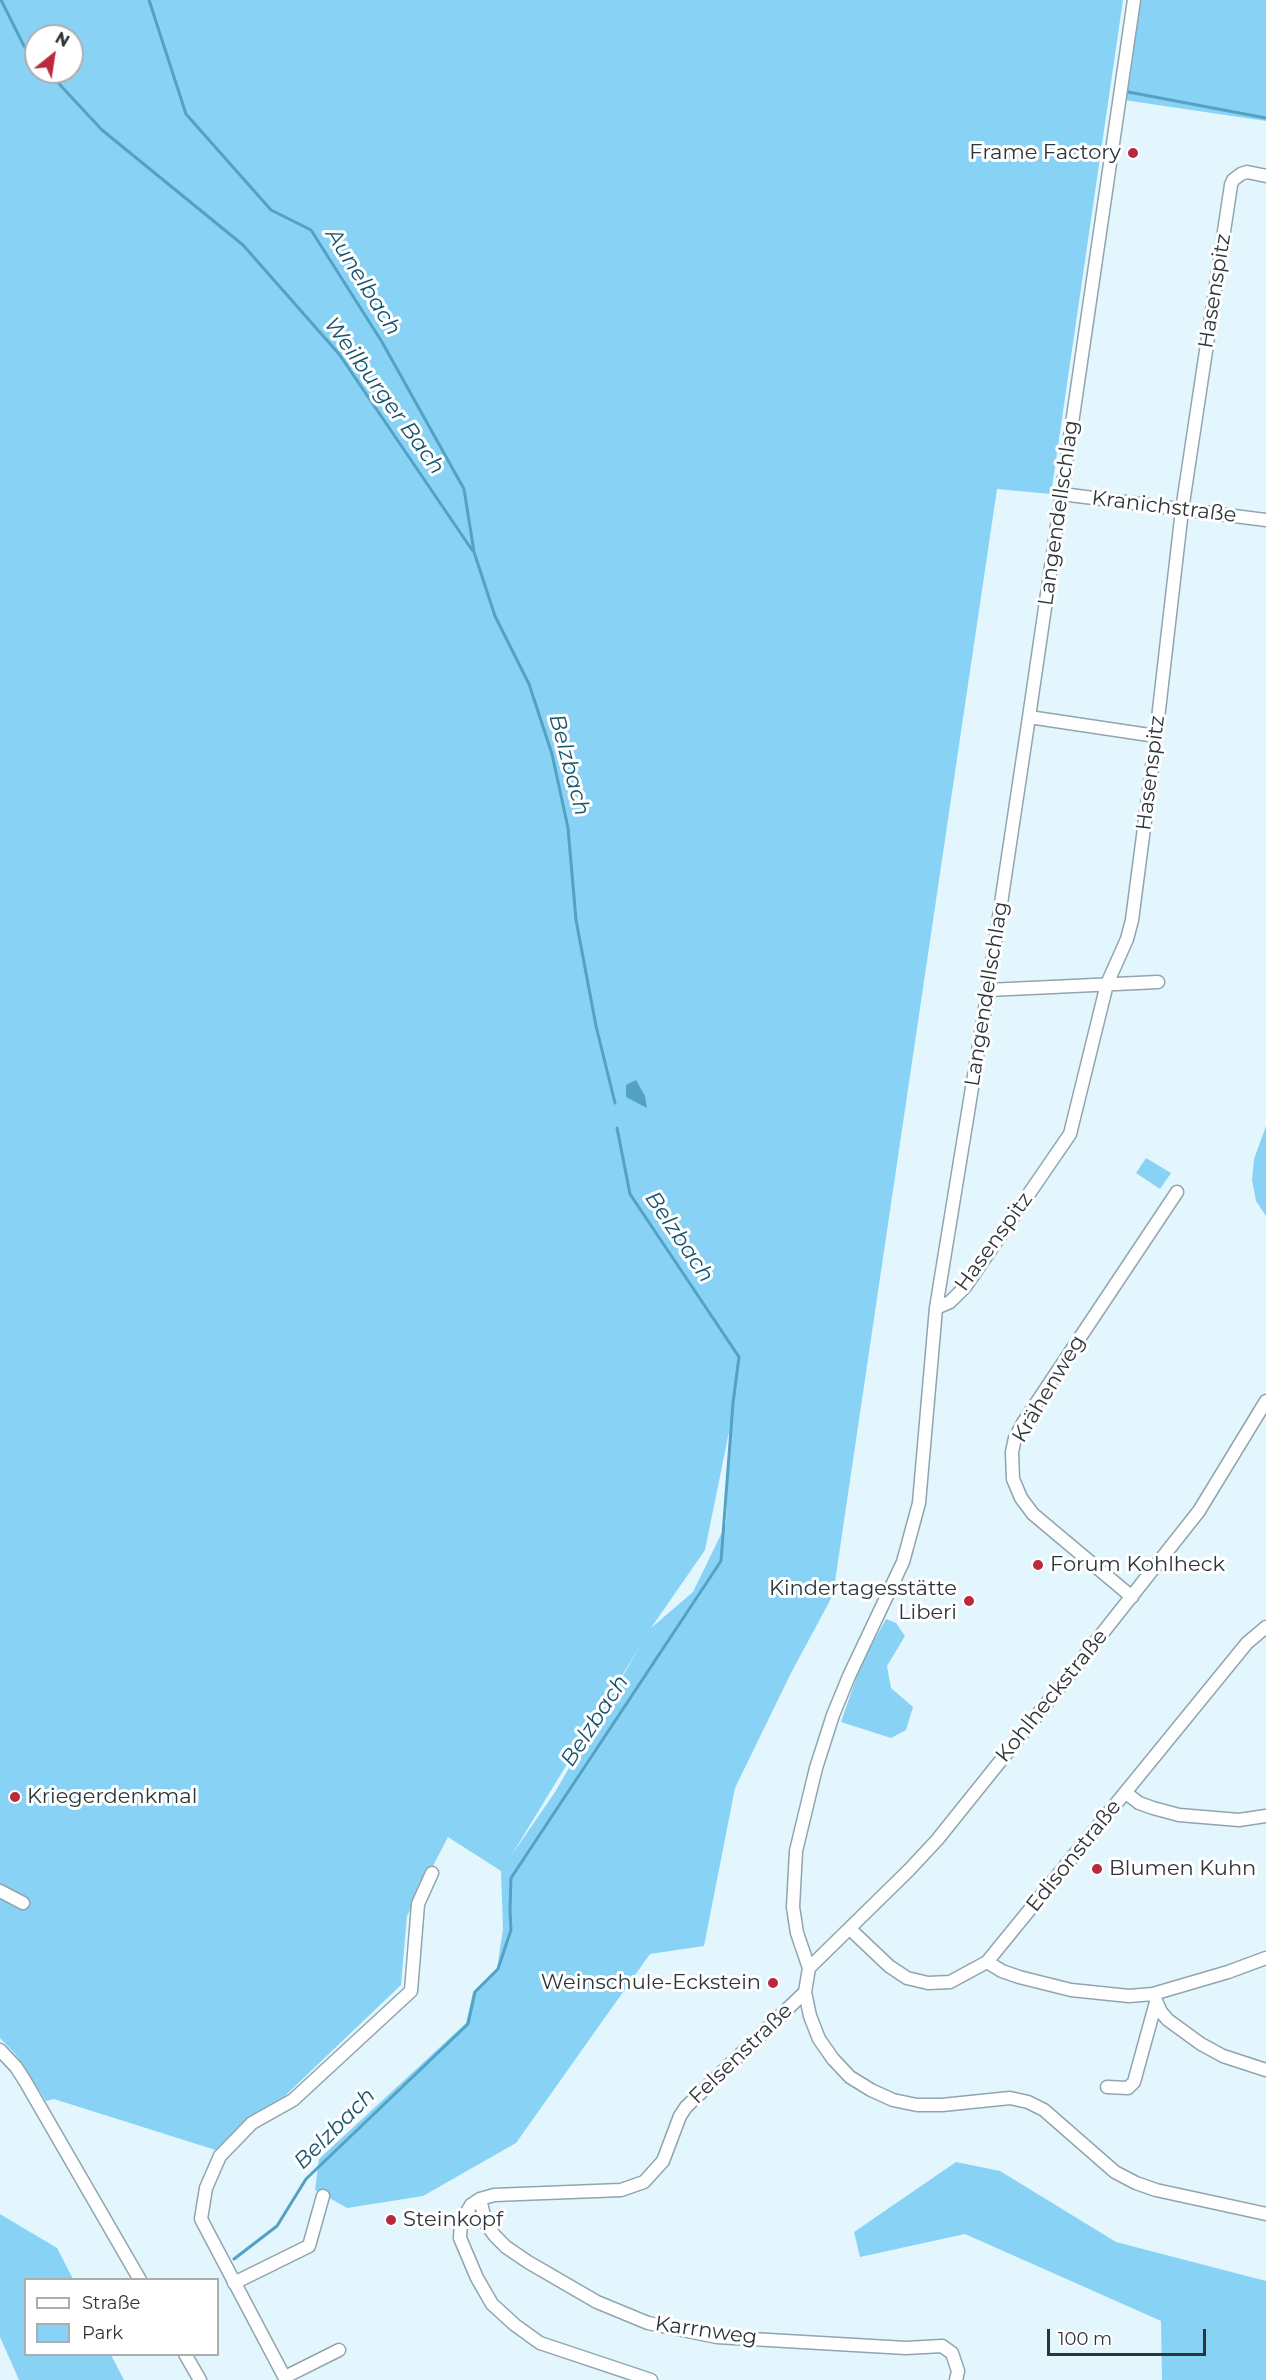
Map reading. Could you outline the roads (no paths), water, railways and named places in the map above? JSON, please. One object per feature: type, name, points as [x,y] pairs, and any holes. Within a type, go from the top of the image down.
[{"type":"street","name":"Langendellschlag","points":[[809,1968],[796,1933],[792,1907],[796,1851],[816,1768],[833,1716],[866,1637],[889,1595],[913,1530],[919,1503],[936,1308],[988,990],[1134,0]]},
{"type":"street","name":"Hasenspitz","points":[[936,1308],[950,1302],[965,1287],[1070,1134],[1107,984],[1127,939],[1132,920],[1156,736],[1182,510],[1231,185],[1233,180],[1247,172],[1266,176]]},
{"type":"street","name":"Kranichstraße","points":[[1062,494],[1266,520]]},
{"type":"street","points":[[1029,717],[1156,736]]},
{"type":"street","points":[[988,990],[1158,982]]},
{"type":"street","name":"Krähenweg","points":[[1132,1597],[1033,1514],[1021,1498],[1013,1479],[1011,1452],[1023,1423],[1178,1192]]},
{"type":"street","name":"Kohlheckstraße","points":[[809,1968],[937,1840],[1199,1511],[1266,1401]]},
{"type":"street","name":"Edisonstraße","points":[[850,1929],[889,1966],[907,1978],[928,1983],[950,1982],[987,1962],[1247,1643],[1266,1627]]},
{"type":"street","points":[[1126,1793],[1146,1806],[1179,1815],[1239,1820],[1266,1816]]},
{"type":"street","points":[[339,2350],[286,2379],[201,2219],[206,2188],[220,2156],[252,2123],[292,2100],[411,1991],[418,1904],[432,1873]]},
{"type":"street","points":[[0,1891],[23,1903]]},
{"type":"street","points":[[987,1962],[1019,1977],[1071,1990],[1155,1998],[1266,1958]]},
{"type":"street","points":[[809,1968],[805,1992],[810,2016],[824,2046],[850,2077],[871,2090],[893,2100],[917,2105],[942,2105],[1011,2098],[1028,2102],[1044,2110],[1115,2172],[1137,2183],[1156,2190],[1266,2214]]},
{"type":"street","name":"Felsenstraße","points":[[480,2199],[494,2195],[621,2190],[644,2182],[663,2161],[680,2116],[686,2108],[805,1992]]},
{"type":"street","points":[[1155,1998],[1168,2020],[1201,2044],[1233,2060],[1266,2070]]},
{"type":"street","points":[[1107,2087],[1128,2088],[1134,2082],[1155,1998]]},
{"type":"street","points":[[0,2050],[25,2081],[85,2189],[139,2278]]},
{"type":"street","points":[[234,2283],[309,2246],[323,2196]]},
{"type":"street","points":[[480,2199],[464,2213],[459,2229],[463,2248],[492,2304],[540,2343],[651,2380]]},
{"type":"street","name":"Karrnweg","points":[[480,2199],[486,2224],[506,2247],[597,2302],[648,2324],[717,2337],[906,2348],[942,2346],[952,2353],[958,2371],[956,2380]]},
{"type":"street","points":[[185,2356],[200,2380]]},
{"type":"waterway","name":"Weilburger Bach","points":[[1,0],[24,46]]},
{"type":"waterway","name":"Aunelbach","points":[[149,0],[186,114],[271,210],[311,230],[382,342],[464,489],[474,552],[495,616],[529,684],[552,754],[568,828],[576,920],[596,1026],[615,1103]]},
{"type":"waterway","name":"Weilburger Bach","points":[[59,84],[102,130],[243,245],[339,354],[472,550]]},
{"type":"waterway","points":[[1123,91],[1266,118]]},
{"type":"waterway","name":"Belzbach","points":[[234,2259],[277,2226],[306,2179],[468,2024],[475,1992],[498,1969],[511,1930],[511,1878],[721,1561],[733,1403],[739,1357],[630,1194],[617,1128]]},
{"type":"place","name":"Frame Factory","points":[[1133,153]]},
{"type":"place","name":"Forum Kohlheck","points":[[1038,1565]]},
{"type":"place","name":"Kindertagesstätte Liberi","points":[[969,1601]]},
{"type":"place","name":"Kriegerdenkmal","points":[[15,1797]]},
{"type":"place","name":"Blumen Kuhn","points":[[1097,1869]]},
{"type":"place","name":"Weinschule-Eckstein","points":[[773,1983]]},
{"type":"place","name":"Steinkopf","points":[[391,2220]]}]
